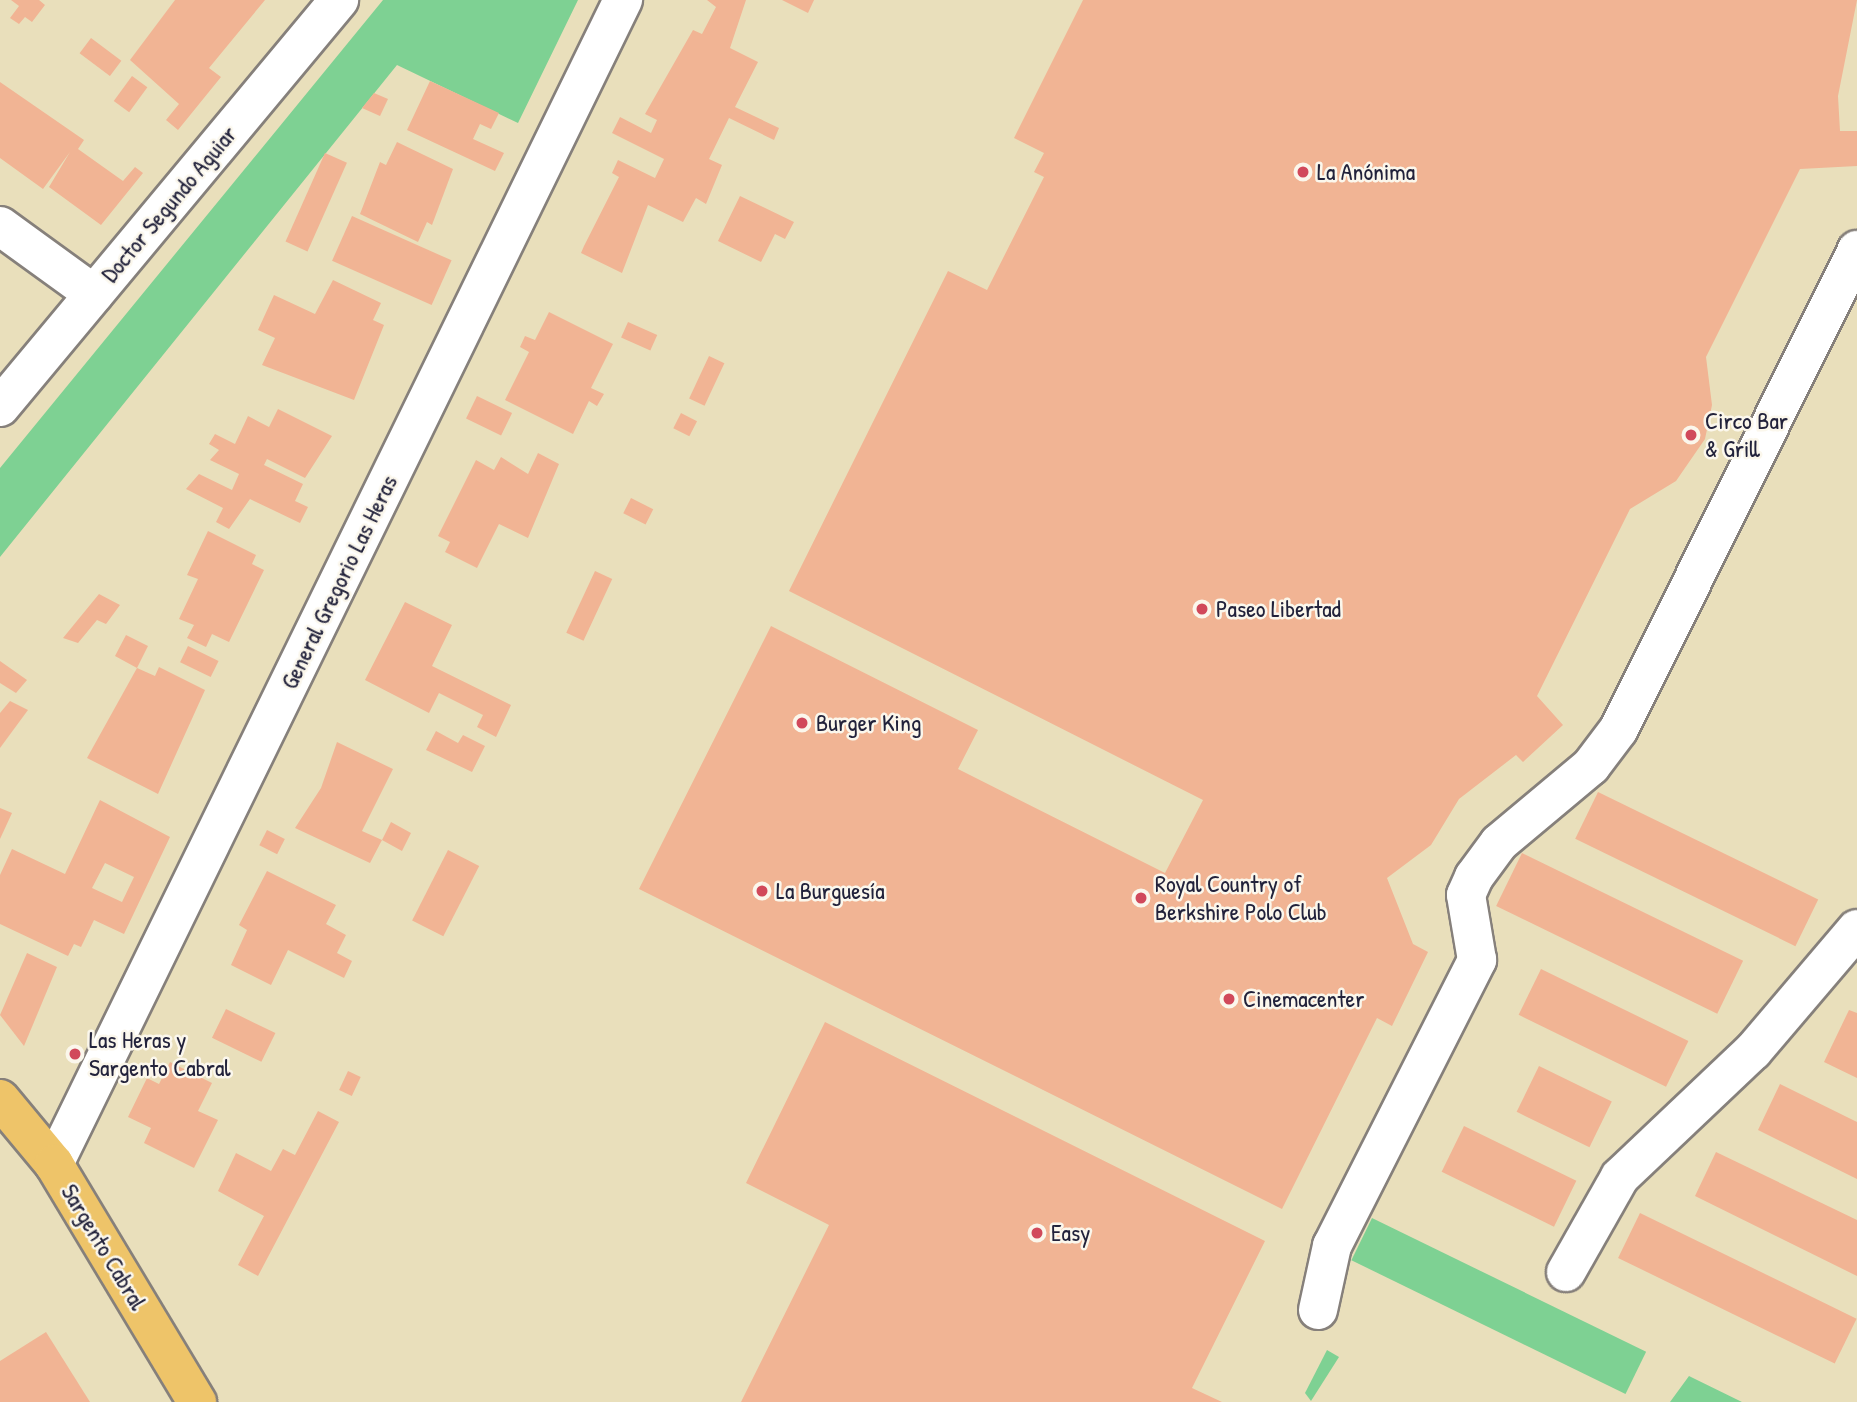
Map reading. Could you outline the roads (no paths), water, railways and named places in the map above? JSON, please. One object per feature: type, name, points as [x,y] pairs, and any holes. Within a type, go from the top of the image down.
[{"type":"main road","name":"Sargento Cabral","points":[[0,1099],[54,1164],[197,1402]]},
{"type":"street","name":"Doctor Segundo Aguiar","points":[[0,407],[339,0]]},
{"type":"street","name":"General Gregorio Las Heras","points":[[54,1164],[624,0]]},
{"type":"street","points":[[0,226],[94,294]]},
{"type":"street","points":[[1318,1310],[1332,1246],[1477,960],[1466,895],[1474,877],[1499,842],[1591,766],[1619,729],[1857,250]]},
{"type":"street","points":[[1566,1272],[1620,1177],[1753,1051],[1857,929]]},
{"type":"place","name":"La Anónima","points":[[1303,172]]},
{"type":"place","name":"Circo Bar & Grill","points":[[1691,435]]},
{"type":"place","name":"Paseo Libertad","points":[[1202,609]]},
{"type":"place","name":"Burger King","points":[[802,723]]},
{"type":"place","name":"La Burguesía","points":[[762,891]]},
{"type":"place","name":"Royal Country of Berkshire Polo Club","points":[[1141,898]]},
{"type":"place","name":"Cinemacenter","points":[[1229,999]]},
{"type":"place","name":"Las Heras y Sargento Cabral","points":[[75,1054]]},
{"type":"place","name":"Easy","points":[[1037,1233]]}]
